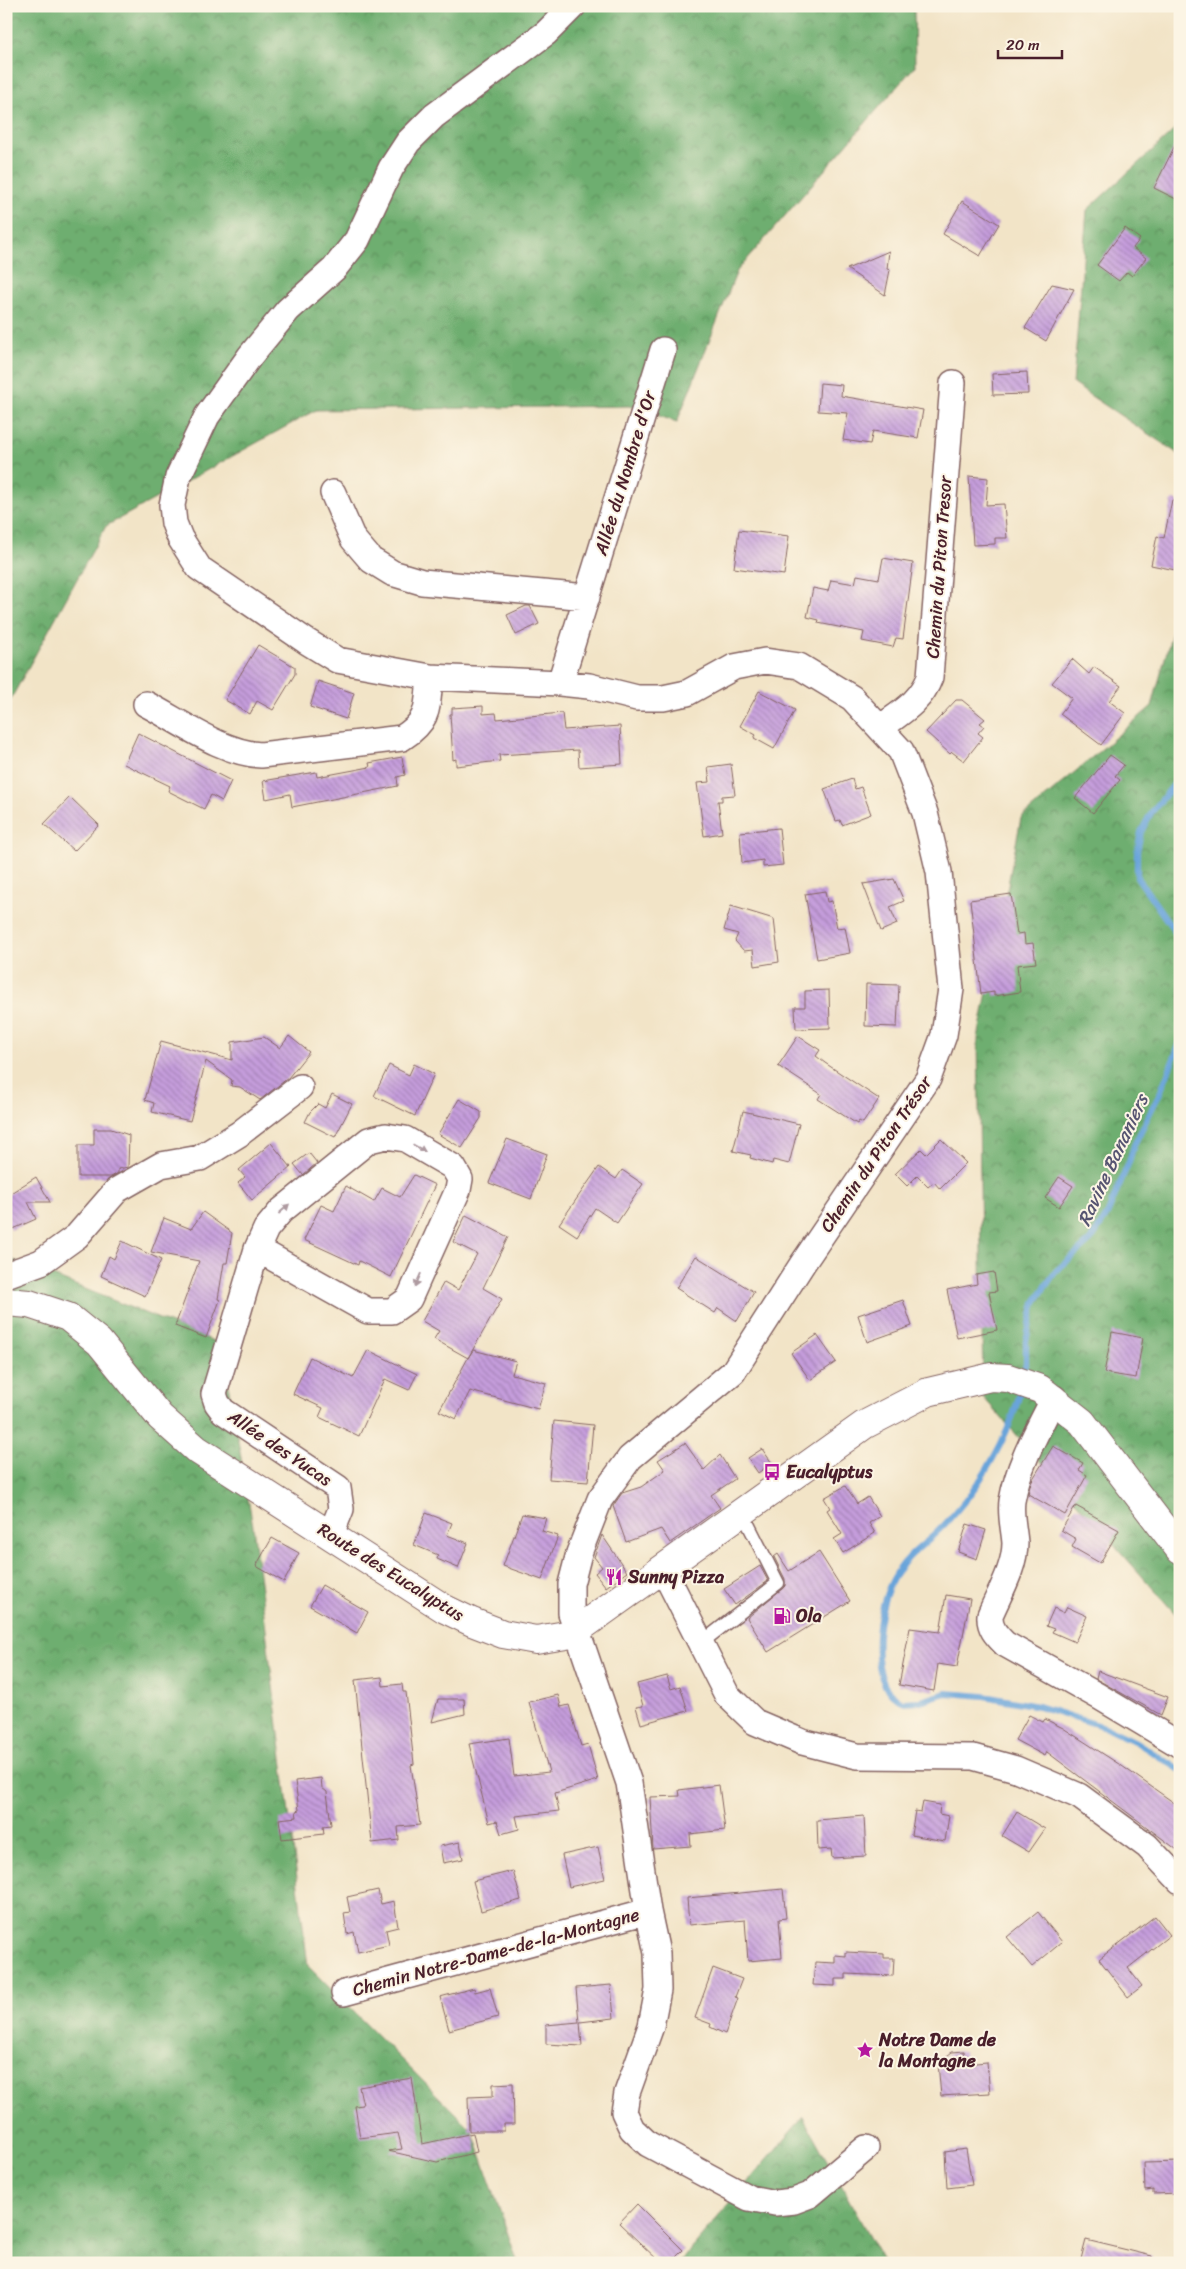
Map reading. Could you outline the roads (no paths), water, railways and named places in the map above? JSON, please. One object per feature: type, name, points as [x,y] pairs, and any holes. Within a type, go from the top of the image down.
[{"type":"main road","name":"Route des Eucalyptus","points":[[6,1302],[29,1304],[68,1317],[99,1342],[160,1417],[196,1449],[446,1609],[503,1634],[536,1640],[566,1635],[576,1630],[864,1424],[928,1392],[983,1379],[1008,1378],[1047,1393],[1082,1422],[1180,1550]]},
{"type":"street","name":"Chemin du Piton Trésor","points":[[573,6],[546,33],[434,116],[408,142],[391,168],[357,240],[334,269],[288,310],[250,356],[207,416],[178,477],[172,505],[174,522],[180,538],[200,568],[306,642],[337,660],[430,677],[589,686],[637,698],[663,698],[687,694],[734,667],[765,660],[799,666],[852,698],[901,751],[925,813],[939,872],[951,989],[944,1035],[928,1079],[803,1262],[732,1372],[630,1458],[600,1498],[579,1553],[571,1584],[571,1613],[576,1630]]},
{"type":"street","name":"Allée du Nombre d'Or","points":[[560,683],[663,350]]},
{"type":"street","name":"Chemin du Piton Tresor","points":[[880,728],[914,703],[926,690],[930,678],[953,383]]},
{"type":"street","points":[[333,493],[353,539],[371,560],[392,573],[422,582],[587,597]]},
{"type":"street","points":[[146,704],[230,749],[246,754],[261,755],[402,738],[418,728],[426,714],[430,677]]},
{"type":"street","points":[[6,1275],[41,1262],[77,1236],[116,1190],[161,1165],[200,1158],[239,1134],[300,1087]]},
{"type":"street","name":"Allée des Yucas","points":[[258,1249],[368,1311],[392,1311],[409,1299],[458,1190],[460,1179],[453,1167],[405,1139],[386,1136],[369,1140],[281,1211],[266,1229],[258,1249],[214,1394],[217,1403],[223,1411],[338,1488],[341,1508],[331,1534]]},
{"type":"street","points":[[1047,1393],[1012,1502],[1015,1543],[1013,1560],[990,1614],[989,1623],[994,1633],[1005,1644],[1180,1745]]},
{"type":"street","points":[[663,1569],[727,1695],[755,1722],[802,1742],[857,1756],[973,1757],[1016,1769],[1079,1796],[1147,1846],[1180,1881]]},
{"type":"street","name":"Chemin Notre-Dame-de-la-Montagne","points":[[576,1630],[629,1783],[648,1911],[657,1953],[658,1990],[651,2026],[627,2093],[624,2112],[632,2129],[648,2144],[749,2198],[775,2203],[794,2201],[810,2195],[866,2148]]},
{"type":"street","name":"Chemin Notre-Dame-de-la-Montagne","points":[[344,1993],[648,1911]]},
{"type":"lane","points":[[700,1643],[778,1583],[742,1512]]},
{"type":"waterway","name":"Ravine Bananiers","points":[[1180,777],[1151,813],[1141,832],[1137,852],[1137,877],[1180,939]]},
{"type":"waterway","name":"Ravine Bananiers","points":[[1023,1376],[1026,1363],[1026,1341],[1035,1302],[1056,1271],[1091,1240],[1106,1217],[1129,1162],[1134,1145],[1160,1093],[1180,1043]]},
{"type":"waterway","name":"Ravine Bananiers","points":[[1021,1388],[1007,1431],[977,1485],[946,1523],[908,1558],[900,1568],[887,1593],[882,1608],[878,1640],[880,1671],[885,1687],[902,1702],[921,1701],[946,1693],[984,1696],[1038,1706],[1105,1727],[1136,1742],[1180,1770]]},
{"type":"place","name":"Eucalyptus","points":[[772,1472]]},
{"type":"place","name":"Sunny Pizza","points":[[614,1577]]},
{"type":"place","name":"Ola","points":[[782,1616]]},
{"type":"place","name":"Notre Dame de la Montagne","points":[[865,2050]]}]
